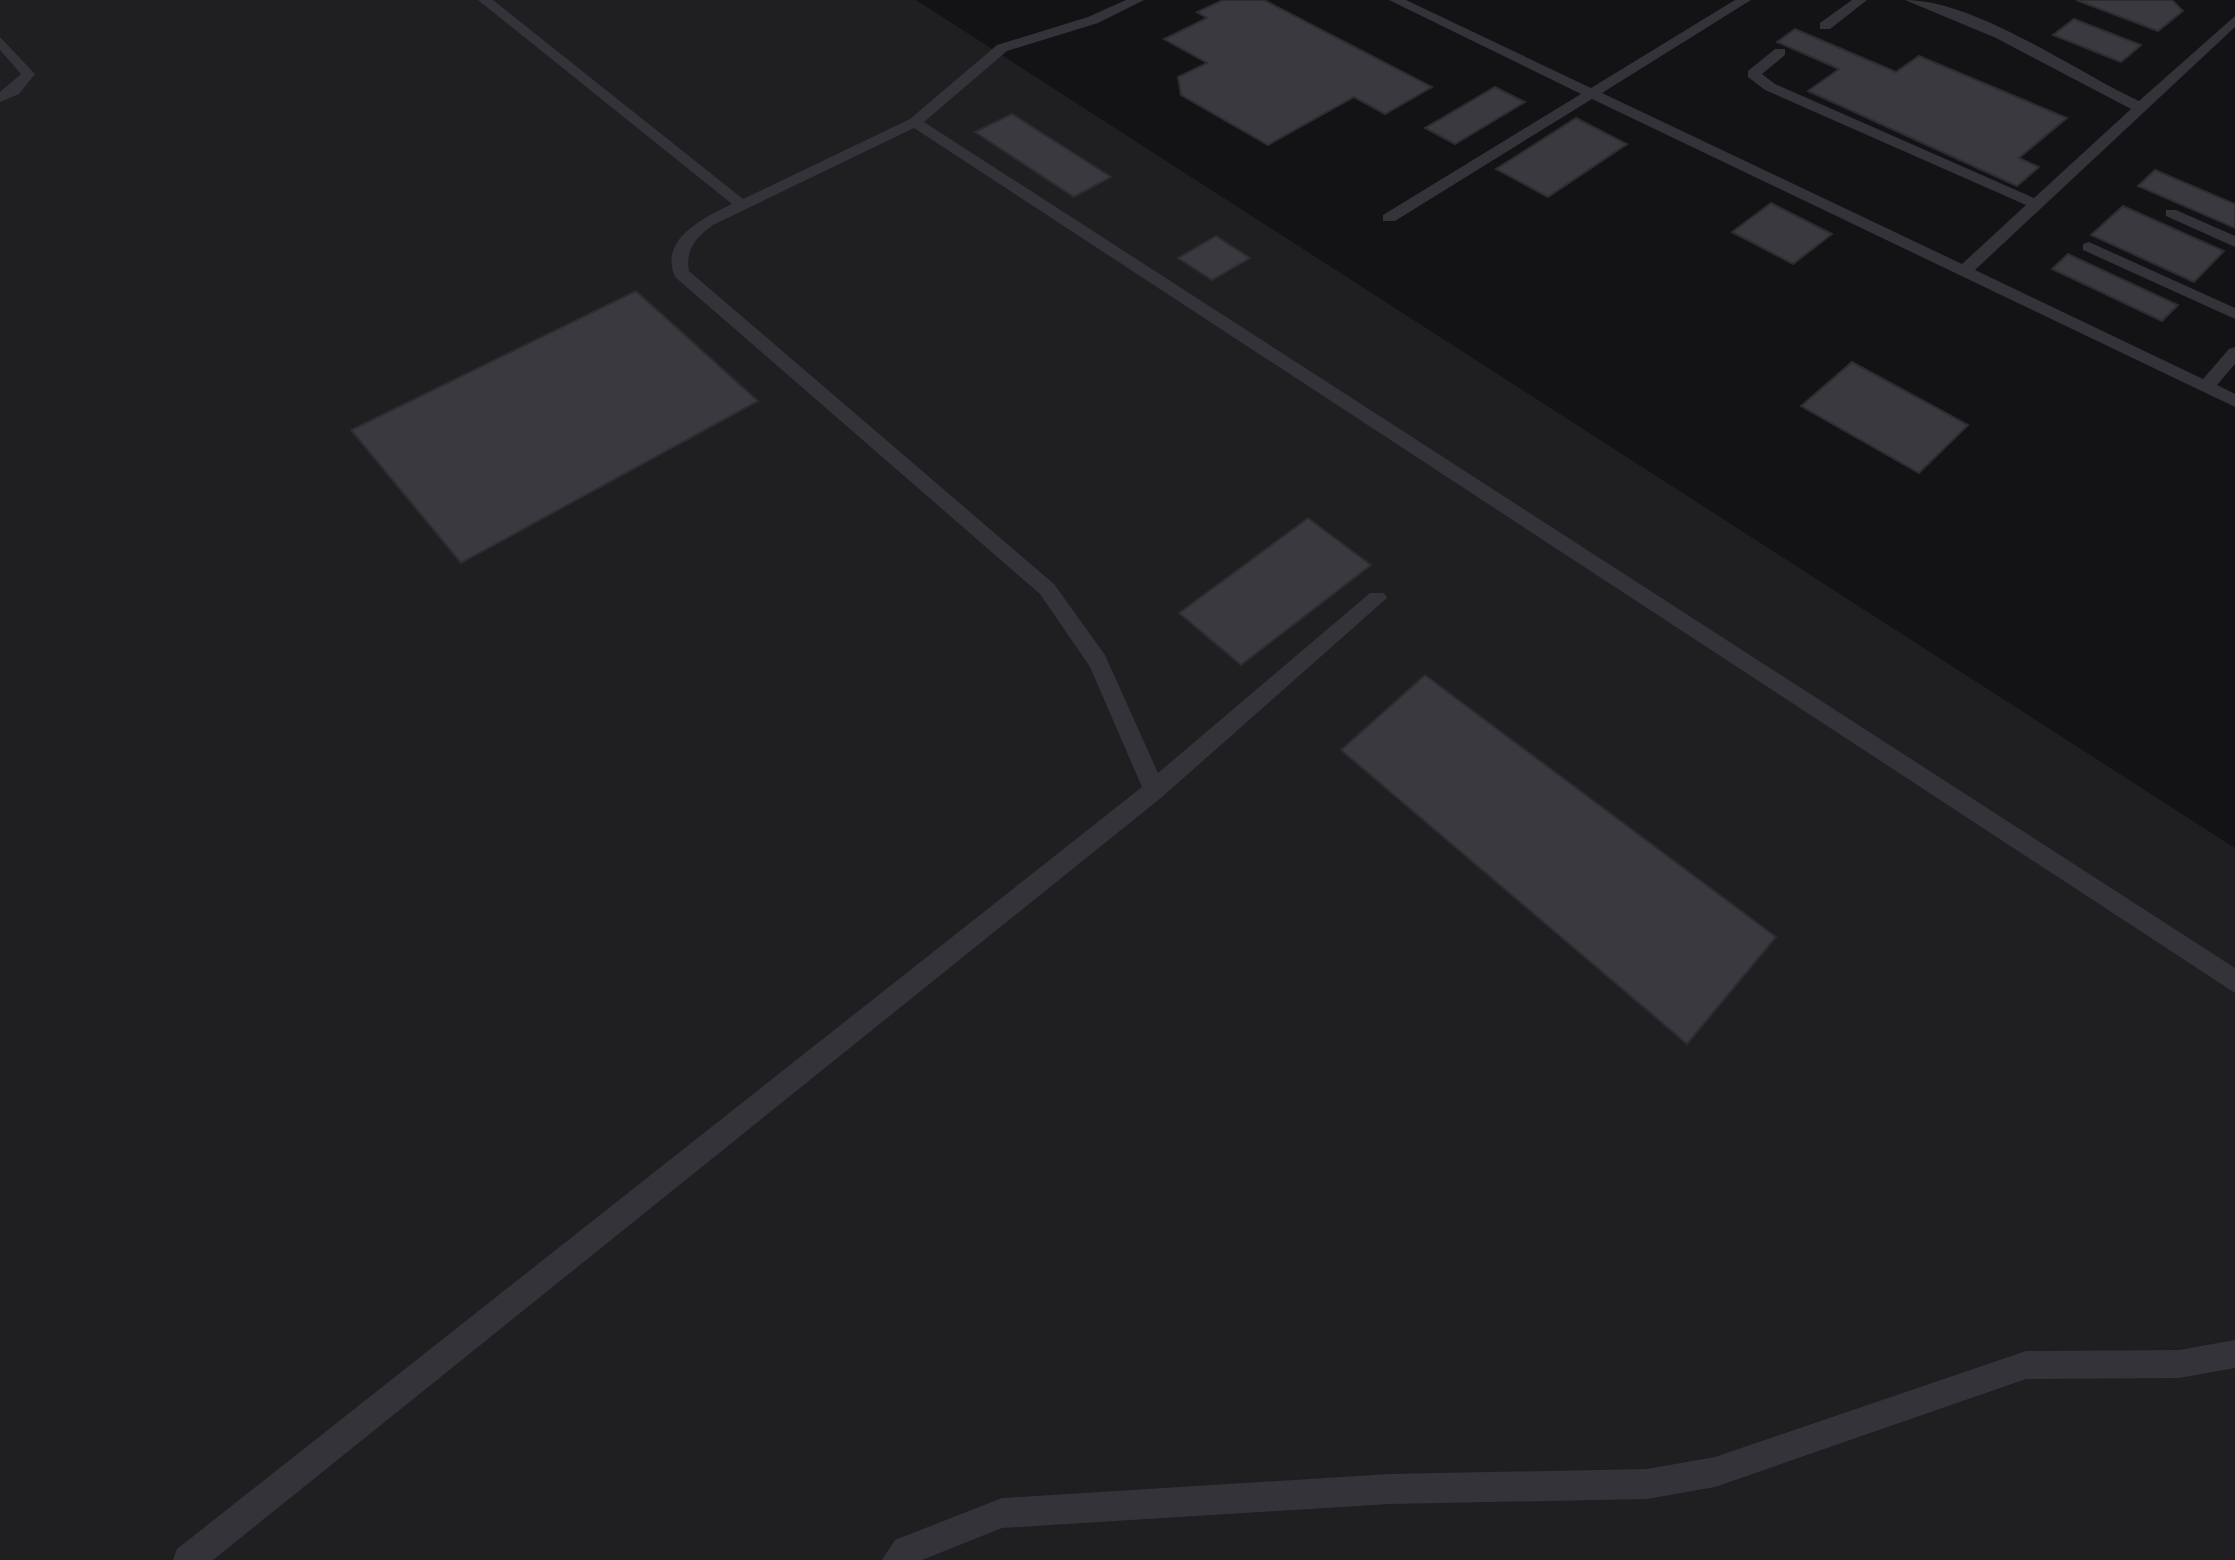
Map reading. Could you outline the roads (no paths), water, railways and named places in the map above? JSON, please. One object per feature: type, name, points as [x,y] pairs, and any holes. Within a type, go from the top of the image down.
[{"type":"lane","points":[[485,0],[742,205]]},
{"type":"lane","points":[[1137,0],[1093,20],[1002,48],[915,122],[742,205],[690,235],[678,261],[681,273],[1047,589],[1079,627],[1106,670],[1154,790]]},
{"type":"lane","points":[[1396,0],[2235,401]]},
{"type":"lane","points":[[1389,218],[1594,95],[1744,0]]},
{"type":"lane","points":[[1825,26],[1860,0]]},
{"type":"lane","points":[[1912,0],[2033,49],[2079,79],[2141,108]]},
{"type":"lane","points":[[1964,271],[2235,20]]},
{"type":"lane","points":[[0,41],[28,74],[22,84],[0,98]]},
{"type":"lane","points":[[1780,52],[1753,74],[1770,87],[2036,204]]},
{"type":"lane","points":[[915,122],[2235,982]]},
{"type":"lane","points":[[2171,213],[2235,242]]},
{"type":"lane","points":[[2089,247],[2235,314]]},
{"type":"lane","points":[[2206,387],[2235,353]]},
{"type":"lane","points":[[188,1560],[1154,790],[1377,598]]},
{"type":"lane","points":[[897,1560],[906,1551],[1002,1513],[1390,1489],[1647,1484],[1715,1472],[2026,1365],[2179,1364],[2235,1354]]}]
